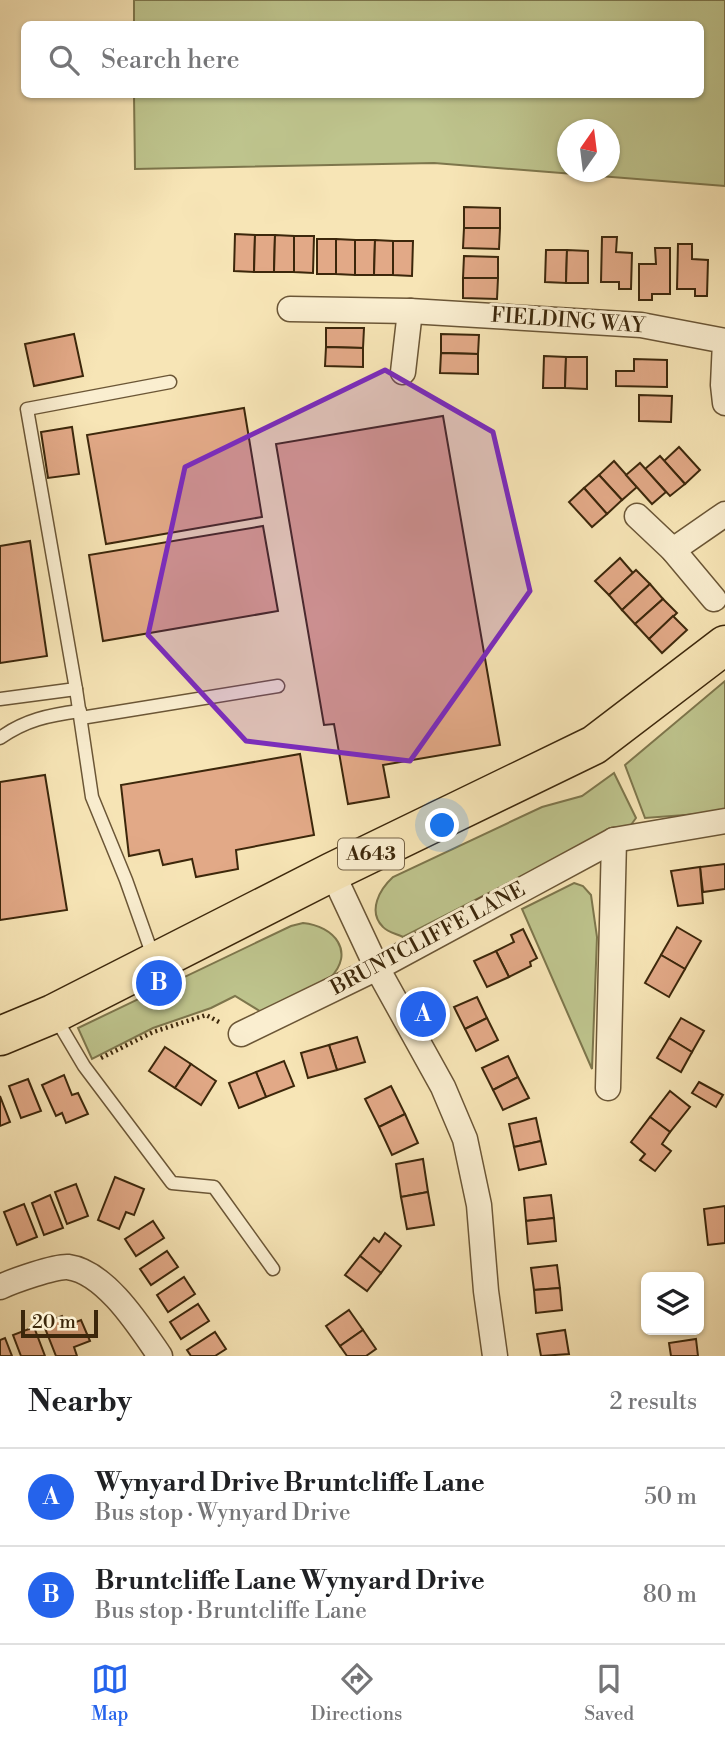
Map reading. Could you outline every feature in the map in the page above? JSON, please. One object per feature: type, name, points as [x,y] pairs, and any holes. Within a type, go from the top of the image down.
[{"type":"main road","name":"A643","points":[[0,1036],[53,1014],[332,872],[594,745],[725,645]]},
{"type":"street","name":"FIELDING WAY","points":[[289,309],[410,311],[641,325],[725,340],[725,403]]},
{"type":"street","points":[[403,372],[410,311]]},
{"type":"street","points":[[673,550],[725,514]]},
{"type":"street","points":[[637,516],[673,550],[714,599]]},
{"type":"street","name":"BRUNTCLIFFE LANE","points":[[241,1034],[377,968],[614,840],[725,821]]},
{"type":"street","points":[[608,1088],[614,840]]},
{"type":"street","points":[[332,872],[377,968],[443,1087],[466,1139],[479,1205],[486,1291],[495,1356]]},
{"type":"street","points":[[0,1287],[67,1267],[88,1275],[112,1292],[160,1356]]},
{"type":"lane","points":[[155,963],[126,880],[92,797],[27,409],[170,382]]},
{"type":"lane","points":[[0,738],[17,726],[43,716],[80,715],[278,686]]},
{"type":"lane","points":[[0,699],[76,689]]},
{"type":"lane","points":[[53,1014],[84,1066],[172,1183],[214,1187],[273,1269]]},
{"type":"path","points":[[84,1066],[153,1032],[206,1015],[241,1034]]},
{"type":"highlighted area","points":[[385,370],[493,432],[530,591],[410,761],[246,741],[148,635],[185,467]]},
{"type":"green space","points":[[134,0],[725,0],[725,186],[620,178],[620,119],[557,119],[557,173],[434,163],[135,169],[134,98],[704,98],[704,21],[134,21]]},
{"type":"green space","points":[[725,681],[725,812],[645,818],[625,765]]},
{"type":"green space","points":[[614,773],[636,818],[628,829],[573,850],[403,937],[387,930],[378,921],[377,900],[393,877],[542,807],[582,796]]},
{"type":"green space","points":[[574,883],[583,886],[591,895],[597,937],[592,1069],[522,909]]},
{"type":"green space","points":[[303,923],[324,929],[338,942],[341,959],[330,978],[263,1013],[235,996],[211,1008],[153,1028],[92,1059],[78,1028],[291,926]]},
{"type":"building","points":[[464,207],[500,208],[500,228],[464,228]]},
{"type":"building","points":[[464,228],[500,228],[499,249],[463,248]]},
{"type":"building","points":[[235,234],[255,235],[254,272],[234,271]]},
{"type":"building","points":[[255,235],[275,235],[274,272],[254,272]]},
{"type":"building","points":[[275,235],[294,236],[294,272],[274,272]]},
{"type":"building","points":[[294,236],[314,236],[313,273],[294,272]]},
{"type":"building","points":[[602,237],[617,237],[616,252],[632,253],[631,289],[619,289],[619,282],[601,282]]},
{"type":"building","points":[[317,239],[336,239],[336,274],[317,274]]},
{"type":"building","points":[[336,239],[355,240],[355,275],[336,274]]},
{"type":"building","points":[[355,240],[375,240],[374,275],[355,275]]},
{"type":"building","points":[[375,240],[393,241],[393,275],[374,275]]},
{"type":"building","points":[[393,241],[413,241],[412,276],[393,275]]},
{"type":"building","points":[[678,244],[692,244],[692,259],[708,260],[707,296],[695,296],[695,289],[677,289]]},
{"type":"building","points":[[655,248],[670,248],[670,294],[652,294],[652,300],[639,300],[639,264],[656,264]]},
{"type":"building","points":[[546,250],[567,250],[566,283],[545,282]]},
{"type":"building","points":[[567,250],[588,251],[588,283],[566,283]]},
{"type":"building","points":[[464,256],[498,257],[498,278],[463,278]]},
{"type":"building","points":[[463,278],[498,278],[497,299],[463,298]]},
{"type":"building","points":[[326,328],[364,328],[363,348],[326,347]]},
{"type":"building","points":[[74,334],[83,376],[34,386],[25,344]]},
{"type":"building","points":[[441,334],[479,335],[478,354],[441,353]]},
{"type":"building","points":[[326,347],[363,348],[363,367],[325,366]]},
{"type":"building","points":[[441,353],[478,354],[478,374],[440,373]]},
{"type":"building","points":[[544,356],[566,357],[565,388],[543,388]]},
{"type":"building","points":[[566,357],[587,357],[587,389],[565,388]]},
{"type":"building","points":[[634,359],[667,360],[667,387],[616,386],[616,371],[634,371]]},
{"type":"building","points":[[639,395],[672,396],[671,422],[639,421]]},
{"type":"building","points":[[244,408],[262,517],[106,544],[87,435]]},
{"type":"building","points":[[443,416],[500,745],[383,765],[389,797],[348,804],[334,724],[324,725],[276,444]]},
{"type":"building","points":[[72,427],[79,474],[48,478],[41,432]]},
{"type":"building","points":[[679,447],[700,470],[685,484],[664,461]]},
{"type":"building","points":[[660,456],[685,484],[670,496],[645,469]]},
{"type":"building","points":[[614,461],[637,487],[622,500],[599,475]]},
{"type":"building","points":[[640,463],[666,492],[652,504],[626,475]]},
{"type":"building","points":[[599,475],[622,500],[607,514],[584,488]]},
{"type":"building","points":[[584,488],[607,514],[592,527],[569,502]]},
{"type":"building","points":[[263,526],[278,611],[103,641],[89,555]]},
{"type":"building","points":[[30,541],[47,656],[0,663],[0,546]]},
{"type":"building","points":[[620,558],[633,573],[609,595],[595,581]]},
{"type":"building","points":[[636,570],[650,584],[622,610],[609,595]]},
{"type":"building","points":[[650,584],[663,599],[635,624],[622,610]]},
{"type":"building","points":[[663,599],[677,613],[649,639],[635,624]]},
{"type":"building","points":[[673,616],[687,630],[662,653],[649,639]]},
{"type":"building","points":[[300,754],[314,835],[236,850],[238,869],[196,877],[192,859],[163,865],[159,850],[129,856],[121,785]]},
{"type":"building","points":[[45,775],[67,910],[0,920],[0,782]]},
{"type":"building","points":[[725,864],[725,889],[703,892],[700,867]]},
{"type":"building","points":[[700,867],[703,903],[678,906],[671,871]]},
{"type":"building","points":[[677,927],[701,941],[685,969],[661,955]]},
{"type":"building","points":[[523,929],[537,958],[530,962],[531,966],[509,977],[496,951],[514,942],[511,935]]},
{"type":"building","points":[[496,951],[509,977],[487,987],[474,961]]},
{"type":"building","points":[[661,955],[685,969],[669,997],[645,983]]},
{"type":"building","points":[[477,997],[487,1018],[465,1029],[454,1007]]},
{"type":"building","points":[[487,1018],[498,1040],[476,1051],[465,1029]]},
{"type":"building","points":[[681,1018],[704,1031],[692,1052],[669,1038]]},
{"type":"building","points":[[357,1037],[365,1062],[337,1070],[329,1045]]},
{"type":"building","points":[[669,1038],[692,1052],[681,1072],[657,1058]]},
{"type":"building","points":[[329,1045],[337,1070],[308,1078],[301,1053]]},
{"type":"building","points":[[165,1047],[191,1064],[175,1088],[149,1071]]},
{"type":"building","points":[[508,1056],[518,1077],[493,1090],[482,1068]]},
{"type":"building","points":[[284,1061],[294,1086],[266,1097],[256,1072]]},
{"type":"building","points":[[191,1064],[216,1081],[201,1105],[175,1088]]},
{"type":"building","points":[[256,1072],[266,1097],[239,1108],[229,1083]]},
{"type":"building","points":[[64,1075],[72,1095],[78,1093],[88,1114],[66,1123],[62,1113],[56,1116],[42,1085]]},
{"type":"building","points":[[518,1077],[529,1098],[503,1110],[493,1090]]},
{"type":"building","points":[[28,1079],[41,1111],[21,1118],[9,1086]]},
{"type":"building","points":[[699,1082],[723,1095],[716,1107],[692,1093]]},
{"type":"building","points":[[391,1086],[405,1114],[379,1127],[365,1099]]},
{"type":"building","points":[[670,1091],[690,1107],[670,1132],[650,1117]]},
{"type":"building","points":[[0,1096],[10,1122],[0,1126]]},
{"type":"building","points":[[405,1114],[418,1143],[392,1155],[379,1127]]},
{"type":"building","points":[[650,1117],[670,1132],[662,1144],[671,1151],[655,1171],[640,1160],[645,1154],[631,1142]]},
{"type":"building","points":[[536,1118],[541,1141],[514,1147],[509,1124]]},
{"type":"building","points":[[541,1141],[546,1164],[519,1170],[514,1147]]},
{"type":"building","points":[[423,1159],[428,1192],[401,1197],[396,1164]]},
{"type":"building","points":[[115,1177],[144,1189],[134,1215],[126,1212],[119,1229],[98,1220]]},
{"type":"building","points":[[76,1184],[88,1216],[67,1224],[55,1192]]},
{"type":"building","points":[[428,1192],[434,1225],[407,1229],[401,1197]]},
{"type":"building","points":[[50,1195],[63,1228],[44,1235],[32,1203]]},
{"type":"building","points":[[551,1195],[554,1218],[526,1221],[524,1198]]},
{"type":"building","points":[[24,1204],[37,1237],[17,1245],[4,1212]]},
{"type":"building","points":[[725,1206],[725,1243],[708,1245],[704,1209]]},
{"type":"building","points":[[554,1218],[556,1241],[528,1244],[526,1221]]},
{"type":"building","points":[[153,1221],[164,1238],[136,1256],[125,1239]]},
{"type":"building","points":[[385,1233],[401,1246],[381,1273],[360,1256],[374,1238],[379,1242]]},
{"type":"building","points":[[167,1251],[178,1267],[151,1285],[140,1269]]},
{"type":"building","points":[[360,1256],[381,1273],[367,1291],[345,1275]]},
{"type":"building","points":[[557,1265],[560,1288],[534,1290],[531,1268]]},
{"type":"building","points":[[184,1277],[195,1294],[168,1312],[157,1295]]},
{"type":"building","points":[[560,1288],[562,1310],[536,1313],[534,1290]]},
{"type":"building","points":[[198,1304],[209,1321],[181,1339],[170,1322]]},
{"type":"building","points":[[349,1310],[363,1330],[340,1346],[326,1326]]},
{"type":"building","points":[[62,1316],[66,1326],[81,1320],[90,1341],[74,1347],[77,1356],[56,1356],[43,1323]]},
{"type":"building","points":[[34,1327],[45,1356],[21,1356],[13,1335]]},
{"type":"building","points":[[363,1330],[376,1349],[366,1356],[347,1356],[340,1346]]},
{"type":"building","points":[[565,1330],[569,1354],[541,1356],[537,1334]]},
{"type":"building","points":[[215,1332],[226,1349],[215,1356],[191,1356],[187,1350]]},
{"type":"building","points":[[5,1338],[12,1356],[0,1356],[0,1340]]},
{"type":"building","points":[[696,1339],[698,1356],[671,1356],[669,1343]]},
{"type":"place","name":"Bruntcliffe Lane Wynyard Drive","points":[[159,983]]},
{"type":"place","name":"Wynyard Drive Bruntcliffe Lane","points":[[423,1014]]}]
